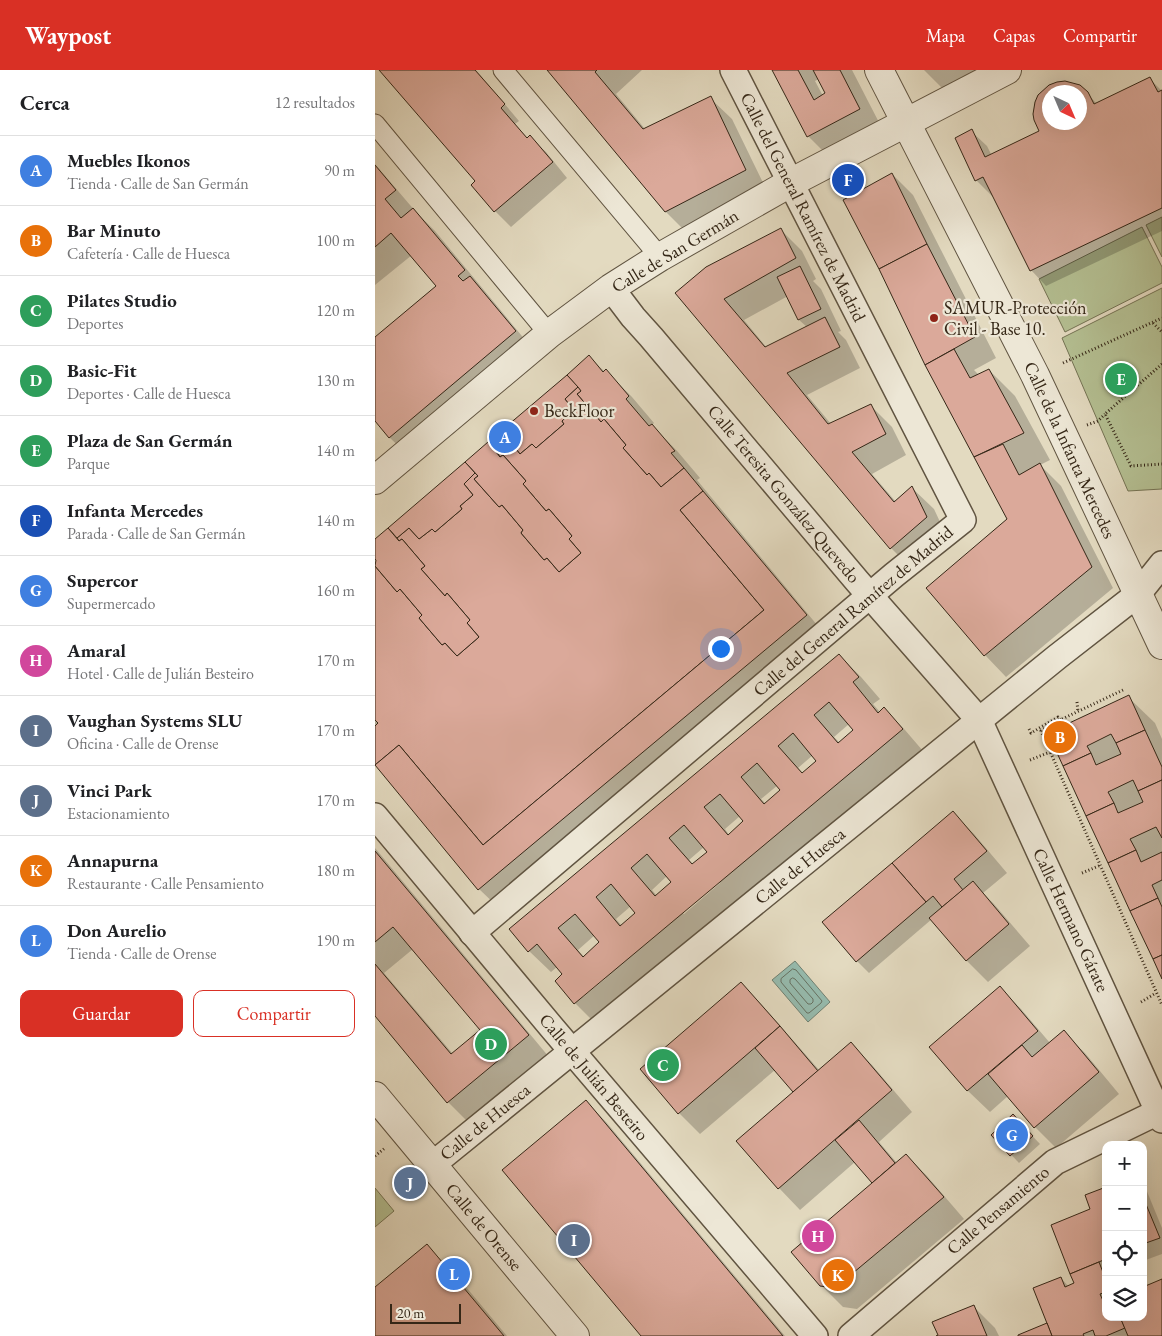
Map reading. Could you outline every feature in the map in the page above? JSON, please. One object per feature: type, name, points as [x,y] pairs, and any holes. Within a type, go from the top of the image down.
[{"type":"street","points":[[503,70],[659,257]]},
{"type":"street","name":"Calle del General Ramírez de Madrid","points":[[472,933],[894,575],[963,520],[733,70]]},
{"type":"street","name":"Calle de la Infanta Mercedes","points":[[879,70],[1035,375],[1162,645]]},
{"type":"street","name":"Calle de San Germán","points":[[375,480],[549,334],[611,288],[659,257],[790,183],[1007,70]]},
{"type":"street","points":[[375,124],[549,334]]},
{"type":"street","name":"Calle Teresita González Quevedo","points":[[611,288],[633,317],[870,596],[979,720]]},
{"type":"street","name":"Calle de Huesca","points":[[432,1165],[979,720],[1138,594],[1162,564]]},
{"type":"street","name":"Calle Hermano Gárate","points":[[979,720],[1161,1114]]},
{"type":"street","name":"Calle de Julián Besteiro","points":[[375,816],[572,1052],[815,1336]]},
{"type":"street","name":"Calle de Orense","points":[[375,1096],[575,1336]]},
{"type":"street","name":"Calle Pensamiento","points":[[851,1336],[1055,1162],[1161,1114]]},
{"type":"path","points":[[1063,363],[1162,318]]},
{"type":"path","points":[[1153,323],[1162,332]]},
{"type":"path","points":[[1087,425],[1098,421],[1162,364]]},
{"type":"path","points":[[1105,414],[1131,466],[1162,464]]},
{"type":"path","points":[[1123,690],[1041,731],[1162,1005]]},
{"type":"path","points":[[1077,702],[1078,712]]},
{"type":"path","points":[[1029,729],[1031,733],[1058,717],[1060,720]]},
{"type":"path","points":[[1030,760],[1050,752]]},
{"type":"path","points":[[1082,873],[1101,865]]},
{"type":"path","points":[[1141,1002],[1156,993]]},
{"type":"green space","points":[[1162,217],[1162,257],[1146,225]]},
{"type":"green space","points":[[1142,227],[1162,267],[1162,283],[1065,332],[1039,279]]},
{"type":"green space","points":[[1162,288],[1162,489],[1128,491],[1062,338]]},
{"type":"green space","points":[[375,1188],[394,1211],[375,1227]]},
{"type":"water","points":[[795,961],[830,1002],[808,1022],[772,980]]},
{"type":"building","points":[[379,70],[475,70],[505,104],[501,108],[527,138],[530,135],[553,162],[494,212],[471,185],[475,181]]},
{"type":"building","points":[[547,70],[597,70],[595,72],[643,129],[711,96],[746,170],[665,212]]},
{"type":"building","points":[[772,70],[798,70],[814,100],[825,93],[813,70],[840,70],[860,109],[807,137]]},
{"type":"building","points":[[1150,77],[1158,92],[1162,90],[1162,208],[1030,271],[983,177],[975,181],[955,138],[972,129],[985,157],[1039,131],[1033,114],[1035,102],[1042,91],[1042,130],[1087,130],[1088,92],[1094,104]]},
{"type":"building","points":[[1065,81],[1080,85],[1049,85],[1057,82]]},
{"type":"building","points":[[375,165],[396,190],[385,199],[401,218],[413,208],[465,270],[458,276],[463,281],[470,276],[516,331],[389,438],[375,421],[375,337],[436,286],[391,233],[375,247]]},
{"type":"building","points":[[892,173],[927,244],[879,269],[843,200]]},
{"type":"building","points":[[781,228],[796,258],[724,299],[765,347],[825,317],[840,347],[787,373],[828,424],[871,404],[886,434],[852,452],[894,502],[912,486],[927,517],[890,549],[675,293],[706,267]]},
{"type":"building","name":"SAMUR-Protección Civil - Base 10.","points":[[927,244],[975,337],[925,365],[879,269]]},
{"type":"building","points":[[800,266],[821,309],[798,320],[777,277]]},
{"type":"building","points":[[954,349],[970,378],[989,369],[1024,433],[974,457],[925,365]]},
{"type":"building","points":[[589,355],[603,372],[606,369],[629,396],[626,399],[649,426],[652,424],[675,451],[671,453],[684,468],[661,487],[649,473],[647,475],[623,448],[626,445],[604,419],[601,422],[577,394],[581,391],[567,375]]},
{"type":"building","points":[[567,375],[578,387],[565,399],[574,410],[562,421],[564,424],[536,448],[532,444],[520,454],[511,443],[498,454],[488,442]]},
{"type":"building","points":[[578,387],[581,391],[577,394],[601,422],[604,419],[626,445],[623,448],[647,475],[649,473],[661,487],[684,468],[703,491],[680,510],[764,610],[483,845],[399,745],[375,765],[375,726],[378,723],[375,720],[375,566],[397,592],[400,589],[422,615],[419,618],[442,645],[445,643],[457,656],[479,637],[467,623],[470,620],[447,593],[445,596],[421,569],[425,566],[402,539],[399,541],[397,538],[409,528],[419,539],[432,529],[435,532],[462,509],[460,506],[473,495],[464,484],[475,473],[478,476],[474,479],[499,507],[502,505],[523,530],[521,533],[544,560],[547,558],[559,572],[581,553],[569,539],[572,536],[549,509],[546,511],[523,484],[526,481],[503,455],[500,457],[498,454],[511,443],[520,454],[532,444],[536,448],[564,424],[562,421],[574,410],[565,399]]},
{"type":"building","points":[[488,442],[500,457],[503,455],[526,481],[523,484],[546,511],[549,509],[572,536],[569,539],[581,553],[559,572],[547,558],[544,560],[521,533],[523,530],[502,505],[499,507],[474,479],[478,476],[465,462]]},
{"type":"building","points":[[1003,444],[1019,475],[1040,463],[1092,567],[984,656],[926,588],[1007,519],[974,457]]},
{"type":"building","points":[[465,462],[475,473],[464,484],[473,495],[460,506],[462,509],[435,532],[432,529],[419,539],[409,528],[397,538],[388,528]]},
{"type":"building","points":[[703,491],[807,615],[478,890],[375,765],[399,745],[483,845],[764,610],[680,510]]},
{"type":"building","points":[[388,528],[399,541],[402,539],[425,566],[421,569],[445,596],[447,593],[470,620],[467,623],[479,637],[457,656],[445,643],[442,645],[419,618],[422,615],[400,589],[397,592],[375,566],[375,539]]},
{"type":"building","points":[[839,654],[859,677],[853,682],[878,713],[884,707],[903,729],[574,1004],[555,981],[562,974],[537,944],[528,952],[509,929]],"holes":[[[829,702],[853,730],[838,743],[814,715]],[[793,733],[816,761],[802,773],[778,746]],[[757,763],[780,790],[764,804],[741,777]],[[720,794],[743,821],[728,835],[704,807]],[[684,825],[707,852],[692,864],[669,838]],[[647,854],[671,882],[655,896],[631,868]],[[611,884],[635,913],[620,926],[596,897]],[[575,914],[599,942],[583,957],[558,928]]]},
{"type":"building","points":[[1129,695],[1145,730],[1116,743],[1111,734],[1087,746],[1091,753],[1063,766],[1048,733]]},
{"type":"building","points":[[1145,730],[1162,767],[1162,780],[1138,791],[1133,780],[1108,792],[1114,803],[1086,816],[1063,766],[1091,753],[1096,765],[1121,754],[1116,743]]},
{"type":"building","points":[[1162,780],[1162,838],[1156,827],[1130,839],[1136,850],[1108,863],[1086,816],[1114,803],[1118,813],[1143,802],[1138,791]]},
{"type":"building","points":[[953,811],[987,851],[954,879],[963,890],[942,907],[933,896],[926,902],[892,863]]},
{"type":"building","points":[[1136,850],[1141,862],[1162,852],[1162,880],[1152,885],[1158,898],[1130,911],[1108,863]]},
{"type":"building","points":[[375,851],[529,1035],[447,1103],[375,1016],[375,964],[451,1054],[480,1030],[393,927],[375,942]]},
{"type":"building","points":[[892,863],[926,902],[856,962],[822,922]]},
{"type":"building","points":[[973,881],[1009,924],[966,961],[929,918]]},
{"type":"building","points":[[1158,898],[1162,907],[1162,955],[1153,959],[1130,911]]},
{"type":"building","points":[[1162,955],[1162,979],[1153,959]]},
{"type":"building","points":[[741,982],[780,1026],[678,1114],[640,1069]]},
{"type":"building","points":[[1000,986],[1038,1031],[967,1091],[929,1047]]},
{"type":"building","points":[[780,1026],[818,1071],[793,1092],[755,1048]]},
{"type":"building","points":[[1064,1030],[1099,1072],[1034,1128],[988,1074],[1022,1045],[1032,1057]]},
{"type":"building","points":[[851,1042],[892,1090],[778,1189],[736,1141]]},
{"type":"building","points":[[586,1100],[783,1336],[641,1336],[502,1170]]},
{"type":"building","points":[[1013,1114],[1033,1136],[1010,1156],[991,1135]]},
{"type":"building","points":[[859,1120],[895,1163],[872,1183],[835,1140]]},
{"type":"building","points":[[906,1154],[944,1197],[835,1288],[820,1286],[791,1252]]},
{"type":"building","points":[[1102,1189],[1102,1261],[1070,1274],[1051,1225],[1090,1209],[1085,1195]]},
{"type":"building","points":[[1147,1207],[1160,1238],[1147,1243]]},
{"type":"building","points":[[427,1244],[504,1336],[375,1336],[375,1287]]},
{"type":"building","points":[[1099,1262],[1102,1270],[1102,1293],[1100,1294],[1102,1298],[1102,1321],[1122,1321],[1125,1328],[1106,1336],[1095,1336],[1093,1330],[1083,1334],[1084,1336],[1052,1336],[1033,1288],[1061,1277],[1065,1287],[1074,1283],[1070,1274]]},
{"type":"building","points":[[1162,1279],[1162,1336],[1128,1336],[1122,1321],[1147,1321],[1147,1285]]},
{"type":"building","points":[[974,1305],[987,1336],[936,1336],[938,1335],[932,1322]]},
{"type":"building","points":[[1047,1323],[1052,1336],[1018,1336],[1018,1335]]},
{"type":"place","name":"Infanta Mercedes","points":[[848,180]]},
{"type":"place","name":"SAMUR-Protección Civil - Base 10.","points":[[934,318]]},
{"type":"place","name":"Plaza de San Germán","points":[[1121,379]]},
{"type":"place","name":"BeckFloor","points":[[534,411]]},
{"type":"place","name":"Muebles Ikonos","points":[[505,437]]},
{"type":"place","name":"Bar Minuto","points":[[1060,737]]},
{"type":"place","name":"Basic-Fit","points":[[491,1044]]},
{"type":"place","name":"Pilates Studio","points":[[663,1065]]},
{"type":"place","name":"Supercor","points":[[1012,1135]]},
{"type":"place","name":"Vinci Park","points":[[410,1183]]},
{"type":"place","name":"Amaral","points":[[818,1236]]},
{"type":"place","name":"Vaughan Systems SLU","points":[[574,1240]]},
{"type":"place","name":"Don Aurelio","points":[[454,1274]]},
{"type":"place","name":"Annapurna","points":[[838,1275]]}]
